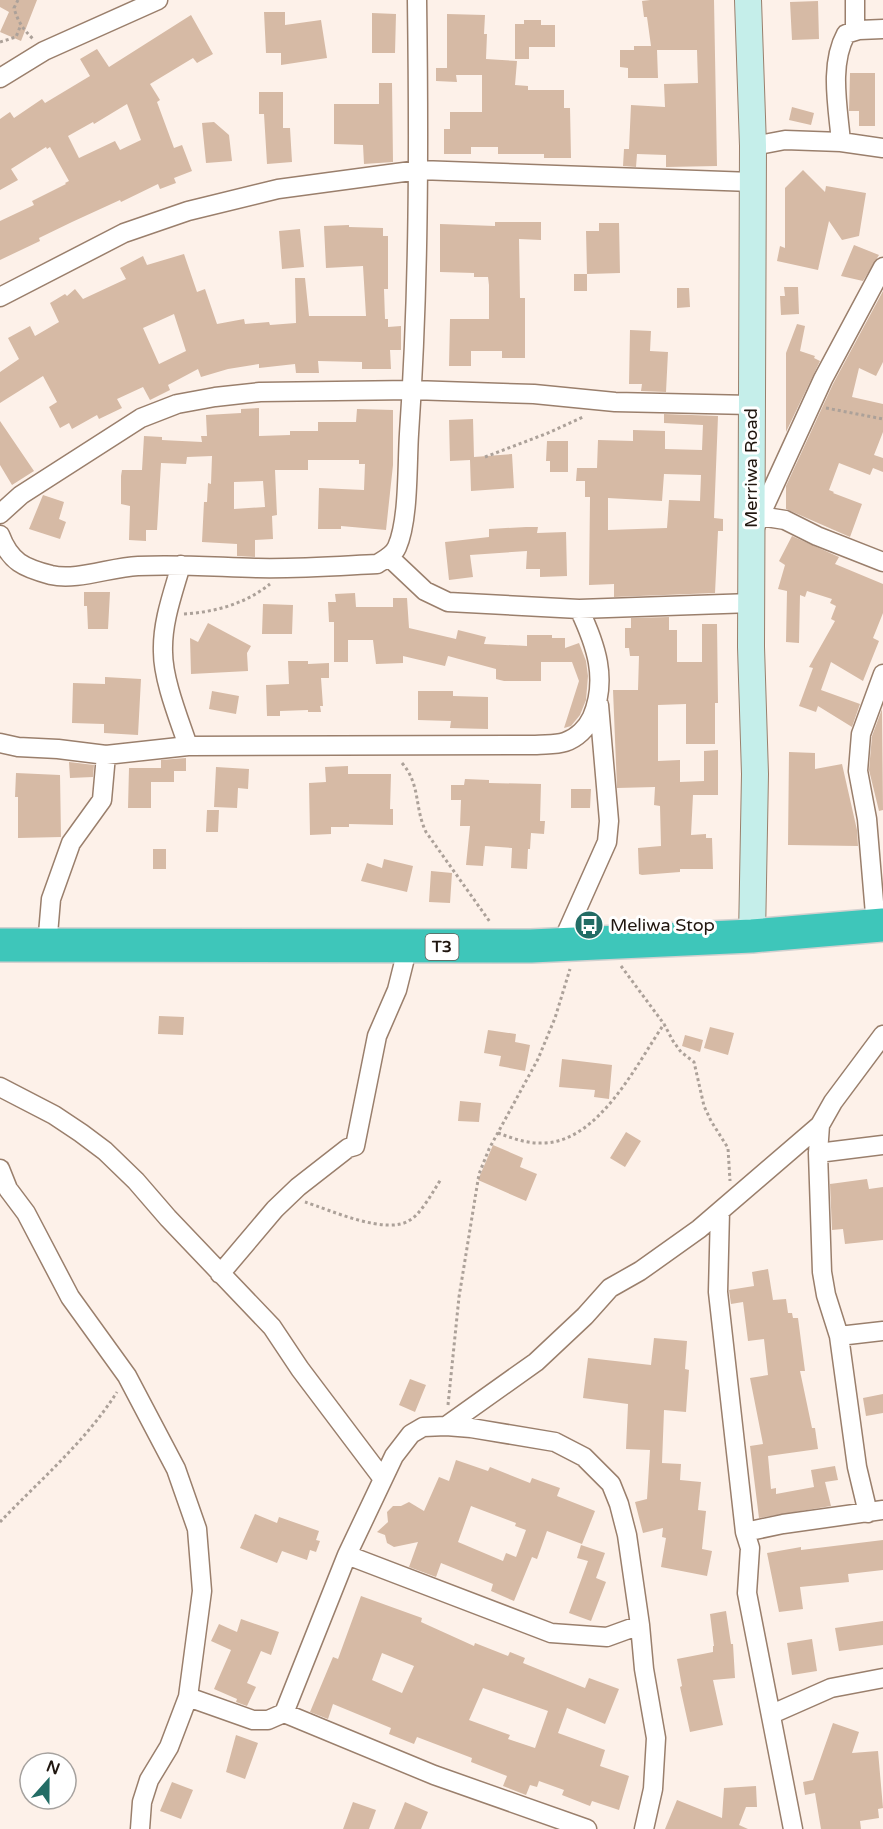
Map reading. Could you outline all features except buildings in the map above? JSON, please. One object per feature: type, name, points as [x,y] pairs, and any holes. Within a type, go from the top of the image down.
[{"type":"highway","name":"T3","points":[[0,945],[508,946],[752,936],[879,926]]},
{"type":"street","points":[[0,78],[44,51],[158,0]]},
{"type":"street","points":[[0,535],[8,555],[23,565],[53,576],[79,575],[127,566],[290,567],[377,564],[389,557],[396,548],[403,526],[412,390],[419,170],[417,0]]},
{"type":"street","name":"Merriwa Road","points":[[748,0],[753,146],[751,405],[756,526],[752,603],[755,774],[752,936]]},
{"type":"street","points":[[855,0],[855,31]]},
{"type":"street","points":[[841,142],[837,57],[846,34],[883,29]]},
{"type":"street","points":[[753,146],[785,140],[841,142],[883,148]]},
{"type":"street","points":[[0,297],[124,233],[188,211],[278,189],[419,170],[752,182]]},
{"type":"street","points":[[756,526],[812,403],[883,267]]},
{"type":"street","points":[[0,513],[21,495],[141,418],[177,404],[215,397],[260,392],[412,390],[534,394],[615,402],[751,405]]},
{"type":"street","points":[[756,526],[785,520],[817,536],[883,562]]},
{"type":"street","points":[[389,557],[425,591],[448,602],[579,609],[752,603]]},
{"type":"street","points":[[181,565],[167,615],[163,651],[164,667],[188,746]]},
{"type":"street","points":[[579,609],[588,627],[599,664],[599,701],[609,821],[607,842],[581,944]]},
{"type":"street","points":[[879,926],[867,819],[858,771],[861,734],[883,674]]},
{"type":"street","points":[[0,743],[18,747],[106,755],[188,746],[536,745],[565,742],[580,734],[590,722],[599,701]]},
{"type":"street","points":[[47,946],[51,899],[71,843],[102,800],[106,755]]},
{"type":"street","points":[[220,1274],[275,1209],[303,1182],[348,1148],[355,1146],[377,1036],[397,990],[408,946]]},
{"type":"street","points":[[446,1426],[536,1362],[585,1316],[610,1288],[640,1271],[671,1249],[820,1125],[833,1102],[883,1035]]},
{"type":"street","points":[[0,1087],[54,1115],[105,1151],[136,1181],[281,1338],[300,1369],[382,1479]]},
{"type":"street","points":[[745,1532],[783,1524],[875,1512],[857,1467],[839,1336],[826,1295],[822,1272],[818,1153],[820,1125]]},
{"type":"street","points":[[818,1153],[883,1145]]},
{"type":"street","points":[[0,1169],[8,1189],[26,1213],[70,1297],[127,1376],[176,1469],[197,1529],[202,1591],[188,1697],[169,1747],[149,1780],[142,1802],[140,1829]]},
{"type":"street","points":[[724,1207],[718,1292],[745,1532],[750,1548],[747,1593],[793,1829]]},
{"type":"street","points":[[839,1336],[883,1331]]},
{"type":"street","points":[[188,1697],[253,1720],[268,1720],[284,1713],[347,1555],[394,1456],[411,1434],[423,1427],[446,1426],[555,1442],[584,1456],[611,1484],[627,1536],[644,1669],[656,1738],[653,1789],[644,1829]]},
{"type":"street","points":[[347,1555],[551,1633],[607,1636],[640,1625]]},
{"type":"street","points":[[772,1714],[831,1688],[883,1678]]},
{"type":"street","points":[[284,1713],[434,1775],[587,1829]]},
{"type":"path","points":[[18,0],[14,8],[20,26],[44,51]]},
{"type":"path","points":[[0,42],[16,37],[20,26]]},
{"type":"path","points":[[485,456],[548,433],[615,402]]},
{"type":"path","points":[[812,403],[830,409],[883,419]]},
{"type":"path","points":[[167,615],[203,612],[242,602],[258,594],[290,567]]},
{"type":"path","points":[[388,745],[412,776],[426,832],[508,946]]},
{"type":"path","points":[[446,1426],[455,1324],[474,1194],[483,1164],[530,1077],[548,1038],[581,944],[647,1004],[664,1024],[681,1052],[694,1062],[704,1106],[727,1144],[730,1163],[724,1207]]},
{"type":"path","points":[[498,1133],[519,1140],[545,1143],[568,1137],[585,1128],[596,1119],[618,1092],[664,1024]]},
{"type":"path","points":[[290,1196],[345,1216],[396,1225],[413,1219],[441,1179]]},
{"type":"path","points":[[0,1522],[98,1420],[127,1376]]},
{"type":"place","name":"Meliwa Stop","points":[[589,925]]}]
